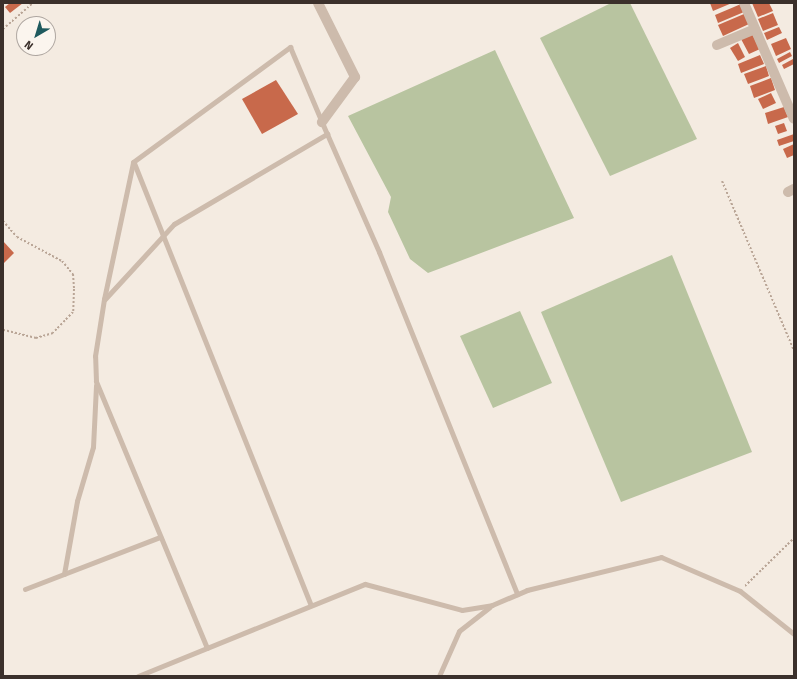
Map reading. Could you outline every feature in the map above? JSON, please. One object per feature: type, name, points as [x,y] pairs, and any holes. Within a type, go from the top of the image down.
[{"type":"street","points":[[318,3],[355,77],[322,122]]},
{"type":"street","points":[[744,3],[794,119]]},
{"type":"street","points":[[717,45],[755,29]]},
{"type":"lane","points":[[64,574],[77,501],[93,447],[96,381],[94,356],[104,299],[133,162],[290,47],[379,252],[517,594]]},
{"type":"lane","points":[[104,299],[174,224],[327,134]]},
{"type":"lane","points":[[133,162],[311,605]]},
{"type":"lane","points":[[96,381],[207,648]]},
{"type":"lane","points":[[25,589],[160,536]]},
{"type":"lane","points":[[138,676],[365,584],[462,610],[492,605],[517,594],[661,557],[740,591],[794,634]]},
{"type":"lane","points":[[439,676],[459,631],[492,605]]},
{"type":"path","points":[[3,29],[33,3]]},
{"type":"path","points":[[722,181],[794,351]]},
{"type":"path","points":[[3,222],[17,237],[62,261],[73,274],[74,289],[73,312],[53,333],[36,338],[3,330]]},
{"type":"path","points":[[740,591],[794,538]]},
{"type":"green space","points":[[611,3],[630,3],[697,139],[610,176],[540,38]]},
{"type":"green space","points":[[495,50],[574,218],[428,273],[410,259],[388,212],[391,197],[348,116]]},
{"type":"green space","points":[[672,255],[752,452],[621,502],[541,312]]},
{"type":"green space","points":[[520,311],[552,383],[493,408],[460,336]]},
{"type":"building","points":[[10,3],[23,3],[10,13],[5,7]]},
{"type":"building","points":[[710,3],[732,3],[713,11]]},
{"type":"building","points":[[752,3],[769,3],[773,11],[758,17]]},
{"type":"building","points":[[741,4],[744,12],[718,23],[715,15]]},
{"type":"building","points":[[773,13],[778,25],[763,31],[758,19]]},
{"type":"building","points":[[744,14],[749,24],[723,36],[718,25]]},
{"type":"building","points":[[779,27],[782,33],[767,40],[764,33]]},
{"type":"building","points":[[752,34],[760,49],[749,54],[741,39]]},
{"type":"building","points":[[786,38],[791,49],[776,56],[771,44]]},
{"type":"building","points":[[738,43],[745,57],[738,61],[730,48]]},
{"type":"building","points":[[790,52],[792,56],[779,63],[777,59]]},
{"type":"building","points":[[760,55],[764,64],[741,73],[738,64]]},
{"type":"building","points":[[793,59],[794,64],[784,69],[782,65]]},
{"type":"building","points":[[766,66],[769,76],[748,84],[744,74]]},
{"type":"building","points":[[771,78],[775,90],[754,98],[750,86]]},
{"type":"building","points":[[276,80],[298,114],[262,134],[242,99]]},
{"type":"building","points":[[771,93],[776,103],[763,109],[758,99]]},
{"type":"building","points":[[784,107],[788,117],[768,124],[765,113]]},
{"type":"building","points":[[784,123],[787,131],[778,134],[775,126]]},
{"type":"building","points":[[794,134],[794,141],[779,146],[777,140]]},
{"type":"building","points":[[794,144],[794,155],[787,158],[783,149]]},
{"type":"building","points":[[3,241],[14,253],[3,264]]}]
